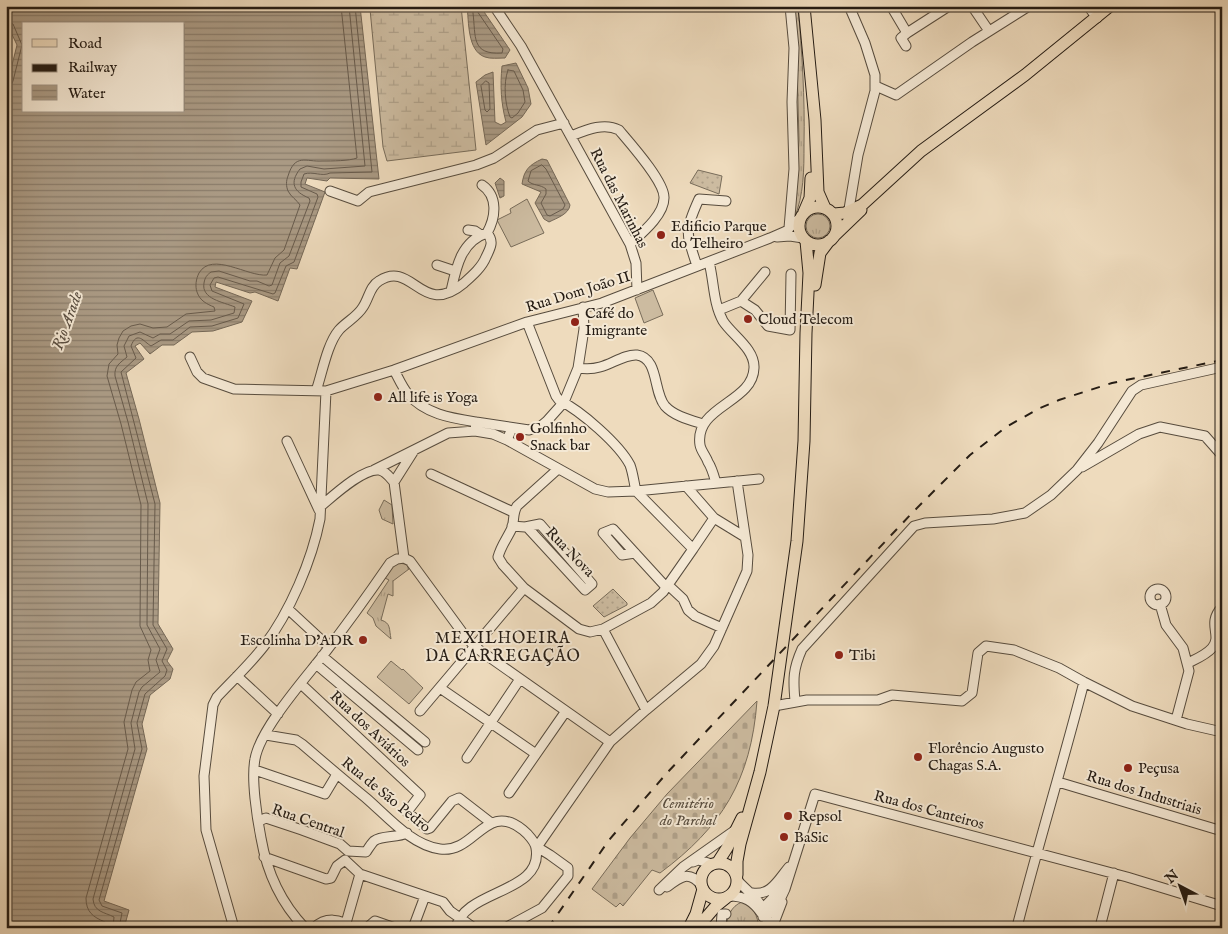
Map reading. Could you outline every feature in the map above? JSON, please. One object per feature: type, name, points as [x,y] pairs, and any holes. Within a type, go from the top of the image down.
[{"type":"main road","points":[[804,6],[815,120],[818,192],[837,225],[832,238],[817,245],[804,239]]},
{"type":"main road","points":[[806,366],[817,264],[820,253],[849,216],[921,151],[1025,75],[1110,6]]},
{"type":"main road","points":[[697,928],[716,906],[735,890],[738,853],[774,706],[797,541],[804,441],[809,273],[804,239],[799,230],[810,192],[810,71]]},
{"type":"main road","points":[[802,215],[814,207],[849,216],[866,205],[881,188]]},
{"type":"main road","points":[[689,928],[696,914],[703,872],[715,863],[728,848],[754,791]]},
{"type":"main road","points":[[715,863],[730,866],[737,877]]},
{"type":"main road","points":[[702,887],[708,896],[714,898],[728,897]]},
{"type":"street","name":"Rua das Marinhas","points":[[494,6],[522,46],[630,244],[636,263],[637,290]]},
{"type":"street","points":[[789,228],[794,169],[792,102],[794,48],[790,6]]},
{"type":"street","points":[[849,6],[876,75],[876,89],[860,146],[849,216]]},
{"type":"street","points":[[891,6],[907,33]]},
{"type":"street","points":[[906,46],[901,38],[949,6]]},
{"type":"street","points":[[972,6],[989,31]]},
{"type":"street","points":[[876,89],[896,95],[1028,6]]},
{"type":"street","points":[[1088,6],[1096,18]]},
{"type":"street","points":[[330,191],[358,200],[369,192],[476,165],[494,158],[537,130],[564,123]]},
{"type":"street","points":[[570,136],[592,128],[612,126],[619,130],[663,187],[664,199],[654,220],[630,244]]},
{"type":"street","points":[[451,291],[461,249],[485,233],[491,225],[493,198],[489,190],[482,185]]},
{"type":"street","points":[[697,266],[688,238],[688,224],[699,199],[726,201]]},
{"type":"street","points":[[770,238],[789,228],[802,215]]},
{"type":"street","points":[[483,222],[485,233]]},
{"type":"street","points":[[316,391],[333,340],[339,330],[353,319],[364,306],[372,288],[378,281],[390,276],[400,276],[432,295],[443,295],[459,287],[473,276],[484,262],[492,245],[491,238],[485,233],[468,230]]},
{"type":"street","points":[[770,238],[790,236],[804,239]]},
{"type":"street","name":"Rua Dom João II","points":[[190,356],[197,372],[203,378],[234,389],[326,391],[394,370],[527,322],[602,303],[770,238]]},
{"type":"street","points":[[709,262],[716,304],[724,322],[751,355],[754,367],[746,386],[737,396],[703,424],[700,443],[716,483]]},
{"type":"street","points":[[438,266],[455,271]]},
{"type":"street","points":[[719,310],[741,301],[765,272]]},
{"type":"street","points":[[741,301],[754,310],[768,326],[790,330],[791,274]]},
{"type":"street","points":[[321,509],[362,475],[413,452],[448,433],[475,427],[529,430],[541,426],[564,402],[578,368],[584,329],[583,307]]},
{"type":"street","points":[[527,322],[556,396],[593,424],[622,452],[631,467],[636,492],[692,549]]},
{"type":"street","points":[[578,368],[600,367],[631,355],[643,357],[651,365],[656,388],[665,406],[679,415],[703,424]]},
{"type":"street","points":[[1078,470],[1132,391],[1141,385],[1222,367]]},
{"type":"street","points":[[394,370],[407,393],[418,404],[440,415],[507,440],[595,489],[608,492],[636,492],[759,479]]},
{"type":"street","points":[[234,928],[206,830],[204,776],[213,705],[217,696],[264,646],[288,609],[316,539],[321,509],[326,391]]},
{"type":"street","points":[[796,700],[793,679],[794,670],[802,649],[914,526],[925,523],[993,519],[1025,513],[1051,494],[1078,470],[1139,434],[1160,427],[1205,436],[1220,453]]},
{"type":"street","points":[[507,440],[512,428]]},
{"type":"street","points":[[287,441],[321,509]]},
{"type":"street","points":[[394,482],[413,452]]},
{"type":"street","points":[[558,469],[547,481],[522,500],[513,512],[512,526],[500,547],[498,557],[524,588],[579,629],[590,632],[603,629],[652,602],[667,586],[714,518]]},
{"type":"street","points":[[371,471],[379,470],[387,474],[394,482],[404,558]]},
{"type":"street","points":[[431,474],[513,512]]},
{"type":"street","points":[[536,847],[610,742],[701,664],[714,646],[746,571],[748,555],[737,481]]},
{"type":"street","points":[[686,486],[714,518],[745,537]]},
{"type":"street","name":"Rua Nova","points":[[512,526],[527,527],[540,524],[592,584],[584,590],[527,527]]},
{"type":"street","points":[[635,553],[667,586],[683,599],[688,610],[695,616],[722,628]]},
{"type":"street","points":[[474,928],[450,911],[443,902],[360,874],[349,925],[334,920],[316,926],[303,926],[293,916],[280,897],[264,857],[261,818],[255,796],[255,759],[278,714],[390,563],[404,558],[410,561],[475,647],[610,742]]},
{"type":"street","points":[[420,711],[524,588]]},
{"type":"street","points":[[1160,604],[1166,625],[1183,648],[1188,663],[1188,680],[1176,720]]},
{"type":"street","points":[[1188,663],[1211,650],[1216,636],[1214,621],[1216,614],[1222,608]]},
{"type":"street","points":[[288,609],[329,647]]},
{"type":"street","points":[[603,629],[646,710]]},
{"type":"street","points":[[774,706],[807,700],[878,700],[892,695],[962,701],[972,693],[978,653],[986,646],[1014,650],[1059,668],[1132,706],[1222,732]]},
{"type":"street","points":[[322,656],[425,742]]},
{"type":"street","points":[[316,664],[418,750]]},
{"type":"street","points":[[237,676],[278,714]]},
{"type":"street","points":[[467,758],[520,678]]},
{"type":"street","points":[[1018,923],[1084,682]]},
{"type":"street","name":"Rua dos Aviários","points":[[301,684],[420,795],[407,812],[426,828],[430,828],[452,801],[459,798],[490,822]]},
{"type":"street","points":[[440,688],[536,754]]},
{"type":"street","points":[[509,793],[566,711]]},
{"type":"street","name":"Rua de São Pedro","points":[[266,735],[296,740],[302,744],[407,833],[427,845],[448,850],[460,847],[490,822]]},
{"type":"street","points":[[254,770],[325,794],[337,774]]},
{"type":"street","name":"Rua dos Industriais","points":[[1058,782],[1222,831]]},
{"type":"street","points":[[702,887],[695,878],[688,876],[681,877],[661,892],[659,890],[683,867],[734,831],[754,791]]},
{"type":"street","name":"Rua dos Canteiros","points":[[793,864],[815,794],[1114,873],[1222,906]]},
{"type":"street","name":"Rua Central","points":[[261,818],[340,844],[360,874]]},
{"type":"street","points":[[456,928],[460,917],[472,906],[523,880],[532,871],[536,861],[536,847],[531,837],[516,825],[504,821],[490,822]]},
{"type":"street","points":[[264,857],[326,879],[331,878],[337,866],[347,855],[359,850],[366,852],[374,841],[400,837],[407,833]]},
{"type":"street","points":[[505,928],[542,908],[568,876],[568,868],[536,847]]},
{"type":"street","points":[[683,867],[698,860],[715,863]]},
{"type":"street","points":[[752,893],[760,894],[768,891],[793,864]]},
{"type":"street","points":[[763,913],[765,906],[772,899],[793,864]]},
{"type":"street","points":[[771,928],[788,884],[793,864]]},
{"type":"street","points":[[1100,928],[1114,873]]},
{"type":"street","points":[[737,877],[763,906],[764,928]]},
{"type":"street","points":[[413,928],[425,896]]},
{"type":"street","points":[[728,897],[742,896],[749,900],[763,913],[771,928]]},
{"type":"street","points":[[721,928],[722,914],[726,914]]},
{"type":"street","points":[[367,928],[375,921],[395,928]]},
{"type":"green space","points":[[384,6],[461,6],[476,150],[387,161],[383,147],[370,9]]},
{"type":"green space","points":[[794,6],[798,6],[803,75],[804,163],[800,201],[794,219],[799,140]]},
{"type":"green space","points":[[698,170],[722,176],[719,194],[690,183]]},
{"type":"green space","points":[[527,199],[544,233],[511,247],[497,220],[511,213],[510,209]]},
{"type":"green space","points":[[818,214],[827,217],[830,226],[827,235],[818,238],[809,235],[806,226],[809,217]]},
{"type":"green space","points":[[653,290],[663,315],[644,323],[635,298]]},
{"type":"green space","points":[[384,500],[392,505],[393,524],[382,519],[379,510]]},
{"type":"green space","points":[[397,563],[406,564],[409,569],[393,581],[393,596],[388,594],[381,620],[388,625],[391,639],[376,626],[373,618],[367,613],[389,580],[385,578],[392,566]]},
{"type":"green space","points":[[613,589],[627,605],[604,617],[593,606]]},
{"type":"green space","points":[[391,661],[403,669],[423,688],[409,704],[377,677]]},
{"type":"green space","name":"Cemitério do Parchal","points":[[757,701],[754,729],[740,778],[730,799],[700,838],[682,856],[660,873],[652,870],[623,906],[620,903],[616,907],[592,889],[630,838],[667,794]]},
{"type":"green space","points":[[742,902],[752,908],[759,928],[726,928],[730,912]]},
{"type":"water","name":"Rio Arade","points":[[6,6],[360,6],[379,179],[330,178],[327,181],[307,178],[305,184],[325,192],[297,269],[290,268],[278,301],[255,292],[250,293],[216,282],[215,287],[252,301],[242,322],[213,331],[192,332],[174,345],[162,345],[150,354],[140,343],[135,346],[144,359],[126,373],[160,503],[158,624],[173,649],[167,661],[173,669],[170,679],[150,695],[142,724],[147,749],[104,901],[129,910],[124,928],[6,928],[6,89],[17,45],[6,22]]},
{"type":"water","points":[[467,6],[480,6],[510,50],[505,58],[485,57],[475,49],[470,35]]},
{"type":"water","points":[[516,63],[528,88],[531,104],[522,117],[486,145],[476,82],[493,72],[495,122],[501,125],[506,122],[501,94],[502,66]]},
{"type":"water","points":[[542,159],[547,160],[570,205],[565,213],[549,222],[544,219],[535,203],[541,192],[522,184],[528,168]]},
{"type":"water","points":[[500,178],[504,181],[504,196],[500,198],[495,183]]},
{"type":"railway","points":[[548,928],[609,840],[666,774],[913,512],[970,455],[1006,427],[1059,400],[1112,383],[1222,360]]},
{"type":"place","name":"Edificio Parque do Telheiro","points":[[661,235]]},
{"type":"place","name":"Cloud Telecom","points":[[748,319]]},
{"type":"place","name":"Café do Imigrante","points":[[575,322]]},
{"type":"place","name":"All life is Yoga","points":[[378,397]]},
{"type":"place","name":"Golfinho Snack bar","points":[[520,437]]},
{"type":"place","name":"Escolinha D'ADR","points":[[363,640]]},
{"type":"place","name":"Tibi","points":[[839,655]]},
{"type":"place","name":"Florêncio Augusto Chagas S.A.","points":[[918,757]]},
{"type":"place","name":"Peçusa","points":[[1128,768]]},
{"type":"place","name":"Repsol","points":[[788,816]]},
{"type":"place","name":"BaSic","points":[[784,837]]},
{"type":"district","name":"MEXILHOEIRA DA CARREGAÇÃO","points":[[503,648]]}]
